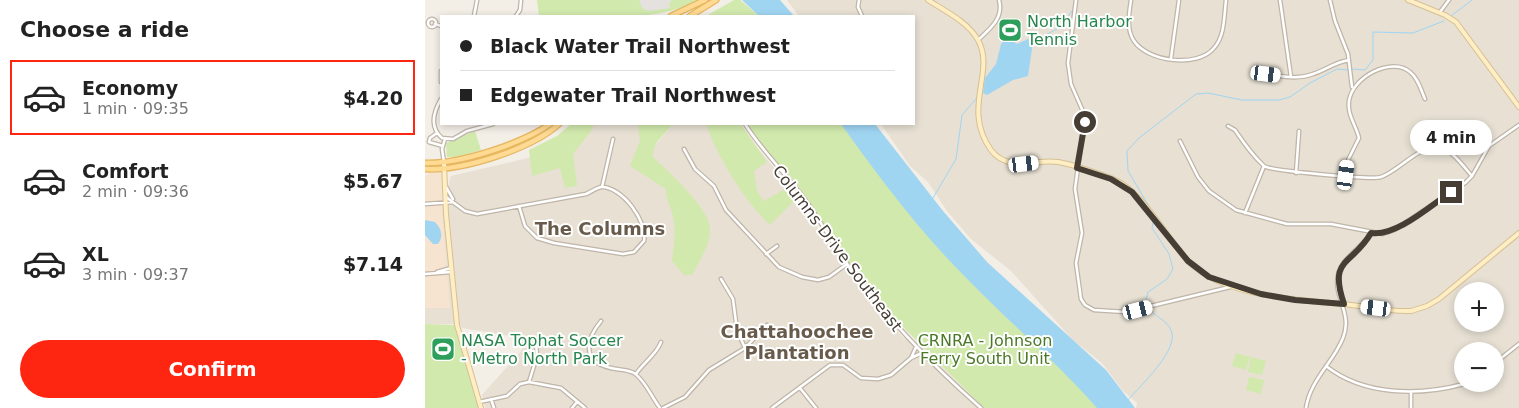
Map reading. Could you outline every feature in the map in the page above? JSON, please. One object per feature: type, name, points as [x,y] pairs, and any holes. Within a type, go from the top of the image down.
[{"type":"main road","points":[[680,15],[705,0]]},
{"type":"main road","points":[[694,15],[716,0]]},
{"type":"main road","points":[[425,163],[444,163],[481,154],[530,135],[548,125]]},
{"type":"main road","points":[[425,169],[445,169],[475,163],[534,140],[557,125]]},
{"type":"street","points":[[474,15],[477,0]]},
{"type":"street","points":[[517,15],[521,0]]},
{"type":"street","points":[[859,0],[858,7],[862,15]]},
{"type":"street","points":[[928,0],[962,23],[978,41],[982,63],[977,117],[991,150],[1001,158],[1014,163],[1052,162],[1111,179],[1127,187],[1200,272],[1237,287],[1292,300],[1404,311],[1427,306],[1519,233]]},
{"type":"street","points":[[978,41],[998,20],[1001,10],[999,0]]},
{"type":"street","points":[[1076,0],[1068,69],[1071,84],[1085,116],[1077,168],[1075,199],[1082,233],[1076,268],[1079,295],[1085,305],[1094,310],[1115,312],[1138,310],[1237,287]]},
{"type":"street","points":[[1131,0],[1128,24],[1134,41],[1148,54],[1196,60],[1214,48],[1221,35],[1226,0]]},
{"type":"street","points":[[1171,58],[1179,0]]},
{"type":"street","points":[[1280,0],[1291,78]]},
{"type":"street","points":[[1330,0],[1349,60],[1352,88],[1349,109],[1359,138],[1348,160],[1346,175]]},
{"type":"street","points":[[1408,0],[1439,12],[1460,27],[1519,107]]},
{"type":"street","points":[[1439,12],[1449,0]]},
{"type":"street","points":[[435,24],[432,27],[426,24],[432,20],[435,24],[440,26]]},
{"type":"street","points":[[1266,74],[1291,78],[1311,75],[1331,64],[1349,60]]},
{"type":"street","points":[[1352,88],[1358,80],[1378,70],[1404,68],[1413,74],[1425,99]]},
{"type":"street","points":[[1351,76],[1358,80]]},
{"type":"street","points":[[440,101],[434,115],[437,133],[445,140],[453,139],[467,131],[489,125]]},
{"type":"street","name":"Columns Drive Southeast","points":[[746,125],[760,146],[804,198],[847,264],[894,323],[922,353],[981,408]]},
{"type":"street","points":[[1180,141],[1204,186],[1228,205],[1244,214],[1287,224],[1331,224],[1383,234],[1394,230],[1473,176],[1489,146],[1519,125]]},
{"type":"street","points":[[1228,126],[1235,130],[1264,166],[1279,171],[1346,175],[1367,179],[1379,178],[1425,150],[1436,147],[1449,152],[1473,176]]},
{"type":"street","points":[[1296,173],[1299,131]]},
{"type":"street","points":[[437,133],[430,138],[429,142],[443,146]]},
{"type":"street","points":[[601,187],[613,139]]},
{"type":"street","points":[[445,140],[443,146],[445,197],[458,330],[481,408]]},
{"type":"street","points":[[684,149],[695,169],[714,186],[726,210],[783,270],[811,279],[829,277],[847,264]]},
{"type":"street","points":[[1244,214],[1264,166]]},
{"type":"street","points":[[446,186],[459,207],[472,213],[586,194],[601,187],[620,195],[641,219],[645,238],[636,250],[623,254],[541,240],[528,231],[519,206]]},
{"type":"street","points":[[445,197],[454,201]]},
{"type":"street","points":[[425,204],[454,201]]},
{"type":"street","points":[[1306,408],[1313,385],[1345,333],[1347,316],[1338,286],[1341,268],[1363,246],[1371,233]]},
{"type":"street","points":[[767,254],[777,246]]},
{"type":"street","points":[[425,274],[451,270]]},
{"type":"street","points":[[721,279],[733,299],[737,330],[745,348]]},
{"type":"street","points":[[601,321],[588,341],[592,355],[601,364],[636,374],[661,408],[685,397],[709,370],[745,348],[767,325]]},
{"type":"street","points":[[529,382],[537,356],[536,342]]},
{"type":"street","points":[[636,374],[644,362],[658,350],[661,342]]},
{"type":"street","points":[[1504,356],[1518,346]]},
{"type":"street","points":[[911,358],[916,347]]},
{"type":"street","points":[[772,408],[833,364],[843,365],[859,378],[871,380],[891,375],[911,358],[922,353]]},
{"type":"street","points":[[1326,366],[1343,378],[1361,385],[1411,392],[1454,386]]},
{"type":"street","points":[[479,402],[507,396],[520,384],[529,382],[561,388],[585,408]]},
{"type":"street","points":[[800,388],[816,408]]},
{"type":"street","points":[[1411,392],[1411,408]]},
{"type":"street","points":[[491,399],[494,408]]},
{"type":"street","points":[[572,408],[577,402]]},
{"type":"shaded area","points":[[671,0],[669,3],[670,8],[649,11],[643,9],[639,1]]},
{"type":"shaded area","points":[[787,0],[1519,0],[1519,408],[1136,408],[1137,403],[1123,391],[1102,363],[1073,340],[1011,271],[971,239],[947,211],[928,182],[910,166],[882,125],[915,125],[915,15],[798,15]]},
{"type":"shaded area","points":[[583,125],[652,125],[657,143],[672,125],[738,125],[781,176],[826,240],[903,338],[918,343],[984,408],[485,408],[482,395],[522,350],[523,344],[516,337],[462,328],[459,324],[425,324],[425,206],[442,207],[451,176],[532,157]]},
{"type":"shaded area","points":[[440,173],[442,175],[442,207],[450,308],[425,308],[425,175]]},
{"type":"green space","points":[[537,0],[697,0],[681,8],[649,15],[539,15]]},
{"type":"green space","points":[[734,0],[740,0],[758,15],[708,15]]},
{"type":"green space","points":[[570,125],[594,125],[573,154],[577,186],[565,188],[560,168],[532,176],[529,150],[557,136]]},
{"type":"green space","points":[[638,125],[672,125],[656,143],[652,156],[695,200],[708,219],[710,228],[709,241],[692,275],[684,275],[672,261],[674,227],[666,189],[630,166],[640,141]]},
{"type":"green space","points":[[706,125],[742,125],[767,162],[754,171],[757,191],[764,201],[785,189],[795,200],[770,225],[751,204],[733,178]]},
{"type":"green space","name":"CRNRA - Johnson Ferry South Unit","points":[[748,125],[849,125],[1105,408],[984,408],[890,314],[858,276],[796,183],[765,149]]},
{"type":"green space","points":[[475,131],[481,150],[458,157],[447,157],[446,143]]},
{"type":"green space","name":"NASA Tophat Soccer - Metro North Park","points":[[425,324],[454,325],[479,408],[425,408]]},
{"type":"green space","points":[[1236,353],[1250,357],[1246,370],[1232,366]]},
{"type":"green space","points":[[1251,357],[1266,361],[1262,375],[1248,372]]},
{"type":"green space","points":[[1249,377],[1264,380],[1261,394],[1246,390]]},
{"type":"water","points":[[742,0],[780,0],[793,15],[758,15]]},
{"type":"water","points":[[1006,37],[1017,44],[1028,39],[1033,42],[1028,76],[1013,80],[987,95],[983,93],[985,78],[996,64],[1001,44]]},
{"type":"water","points":[[842,125],[876,125],[943,211],[987,262],[1106,370],[1135,408],[1097,408],[932,242]]},
{"type":"water","points":[[425,220],[435,222],[439,227],[441,235],[438,244],[433,244],[425,235]]},
{"type":"waterway","points":[[1451,16],[1472,0]]},
{"type":"waterway","points":[[1033,42],[1062,26],[1074,8]]},
{"type":"waterway","points":[[1352,69],[1365,70],[1373,60],[1373,32],[1413,33],[1444,21]]},
{"type":"waterway","points":[[1153,213],[1128,171],[1127,151],[1139,138],[1196,94],[1208,93],[1242,100],[1279,100],[1290,97],[1310,83],[1337,69],[1348,70]]},
{"type":"waterway","points":[[933,198],[956,159],[962,115],[976,99]]},
{"type":"waterway","points":[[1148,306],[1146,300],[1148,292],[1167,279],[1173,269],[1169,254],[1152,228],[1154,219]]},
{"type":"waterway","points":[[1128,400],[1158,366],[1170,347],[1171,330],[1167,324],[1151,311]]},
{"type":"place","name":"North Harbor Tennis","points":[[1010,30]]},
{"type":"place","name":"NASA Tophat Soccer - Metro North Park","points":[[443,349]]},
{"type":"district","name":"The Columns","points":[[600,229]]},
{"type":"district","name":"Chattahoochee Plantation","points":[[797,342]]},
{"type":"route","points":[[1085,122],[1077,168],[1111,179],[1127,187],[1147,209],[1181,253],[1200,272],[1237,287],[1277,297],[1344,304],[1338,286],[1338,274],[1343,263],[1363,246],[1371,233],[1383,234],[1394,230],[1451,192]]}]
